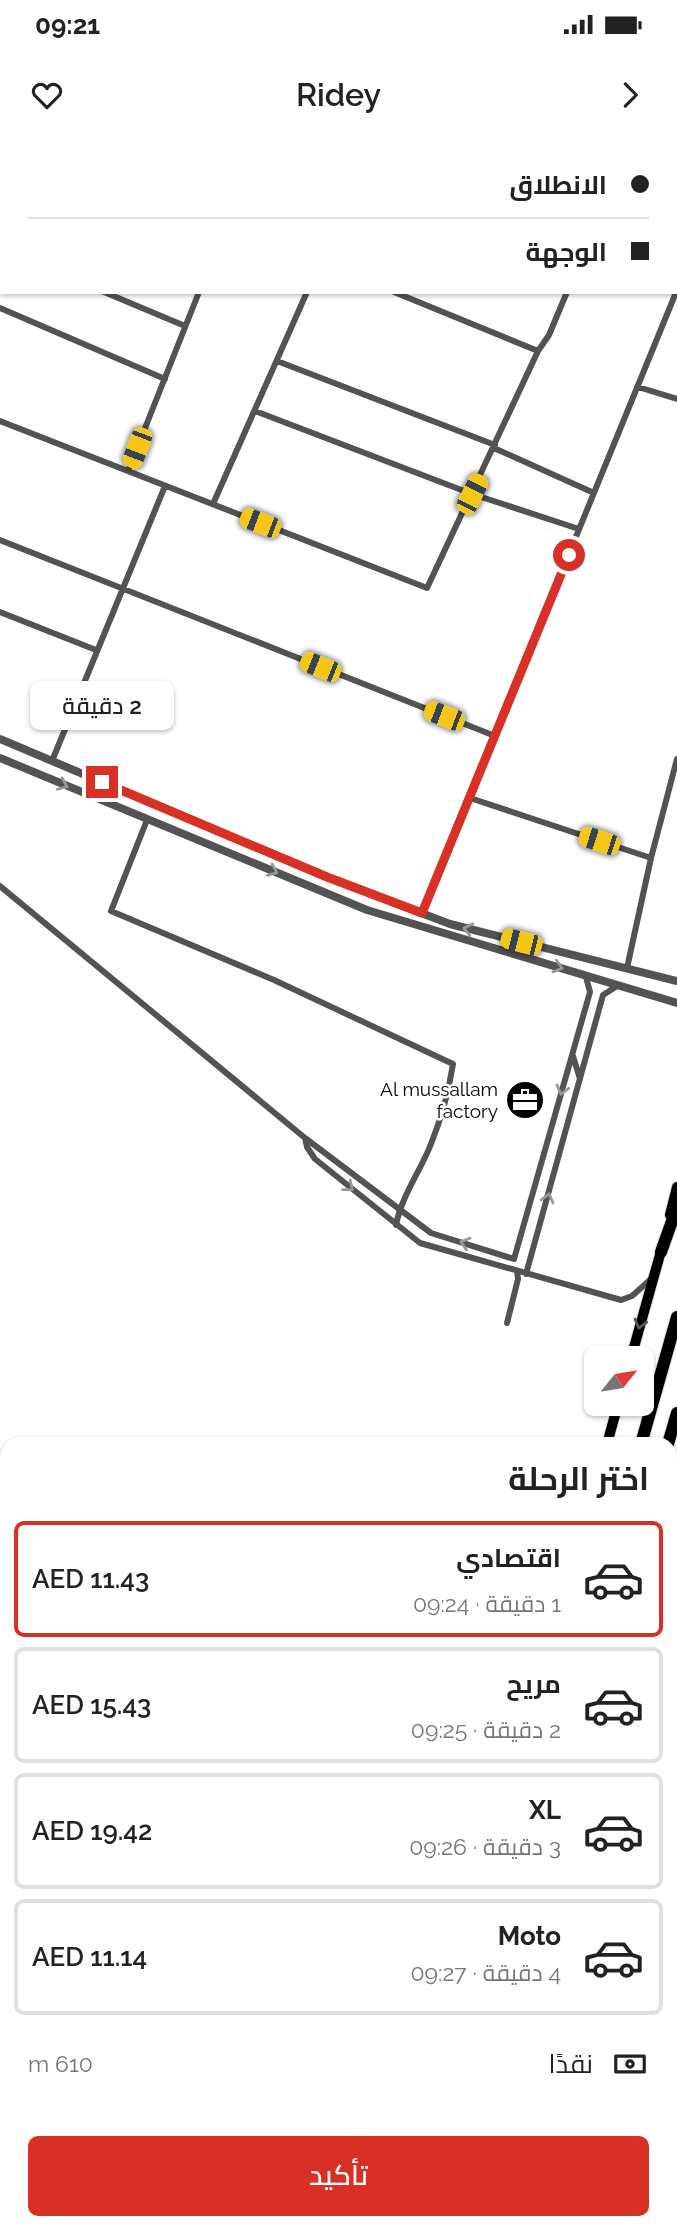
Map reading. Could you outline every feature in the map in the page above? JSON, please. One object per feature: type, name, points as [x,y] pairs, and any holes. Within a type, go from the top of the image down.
[{"type":"highway","points":[[661,1252],[677,1207]]},
{"type":"highway","points":[[643,1437],[677,1317]]},
{"type":"highway","points":[[670,1437],[677,1413]]},
{"type":"main road","points":[[634,1346],[677,1187]]},
{"type":"main road","points":[[609,1437],[615,1416]]},
{"type":"street","points":[[109,294],[185,326]]},
{"type":"street","points":[[128,471],[197,294]]},
{"type":"street","points":[[213,504],[306,294]]},
{"type":"street","points":[[399,294],[538,351]]},
{"type":"street","points":[[0,421],[427,588],[566,294]]},
{"type":"street","points":[[422,913],[675,294]]},
{"type":"street","points":[[0,308],[164,379]]},
{"type":"street","points":[[277,361],[495,446],[594,493]]},
{"type":"street","points":[[638,387],[677,399]]},
{"type":"street","points":[[254,411],[472,494],[579,529]]},
{"type":"street","points":[[52,761],[164,486]]},
{"type":"street","points":[[0,540],[495,736]]},
{"type":"street","points":[[0,612],[96,650]]},
{"type":"street","points":[[0,739],[327,877],[450,924],[677,981]]},
{"type":"street","points":[[0,758],[367,909],[677,1003]]},
{"type":"street","points":[[627,968],[651,858],[677,759]]},
{"type":"street","points":[[470,798],[651,858]]},
{"type":"street","points":[[147,820],[111,911],[274,980],[453,1064],[431,1144],[399,1209],[396,1225]]},
{"type":"street","points":[[0,886],[305,1138],[431,1233],[514,1259]]},
{"type":"street","points":[[507,1323],[518,1279],[514,1271],[514,1259],[590,992],[586,977]]},
{"type":"street","points":[[526,1274],[603,995],[617,986]]},
{"type":"street","points":[[571,1058],[580,1080]]},
{"type":"street","points":[[305,1138],[315,1159],[420,1243],[621,1300],[632,1296],[653,1277]]},
{"type":"place","name":"Al mussallam factory","points":[[525,1100]]},
{"type":"route","points":[[102,782],[327,877],[422,913],[569,555]]}]
